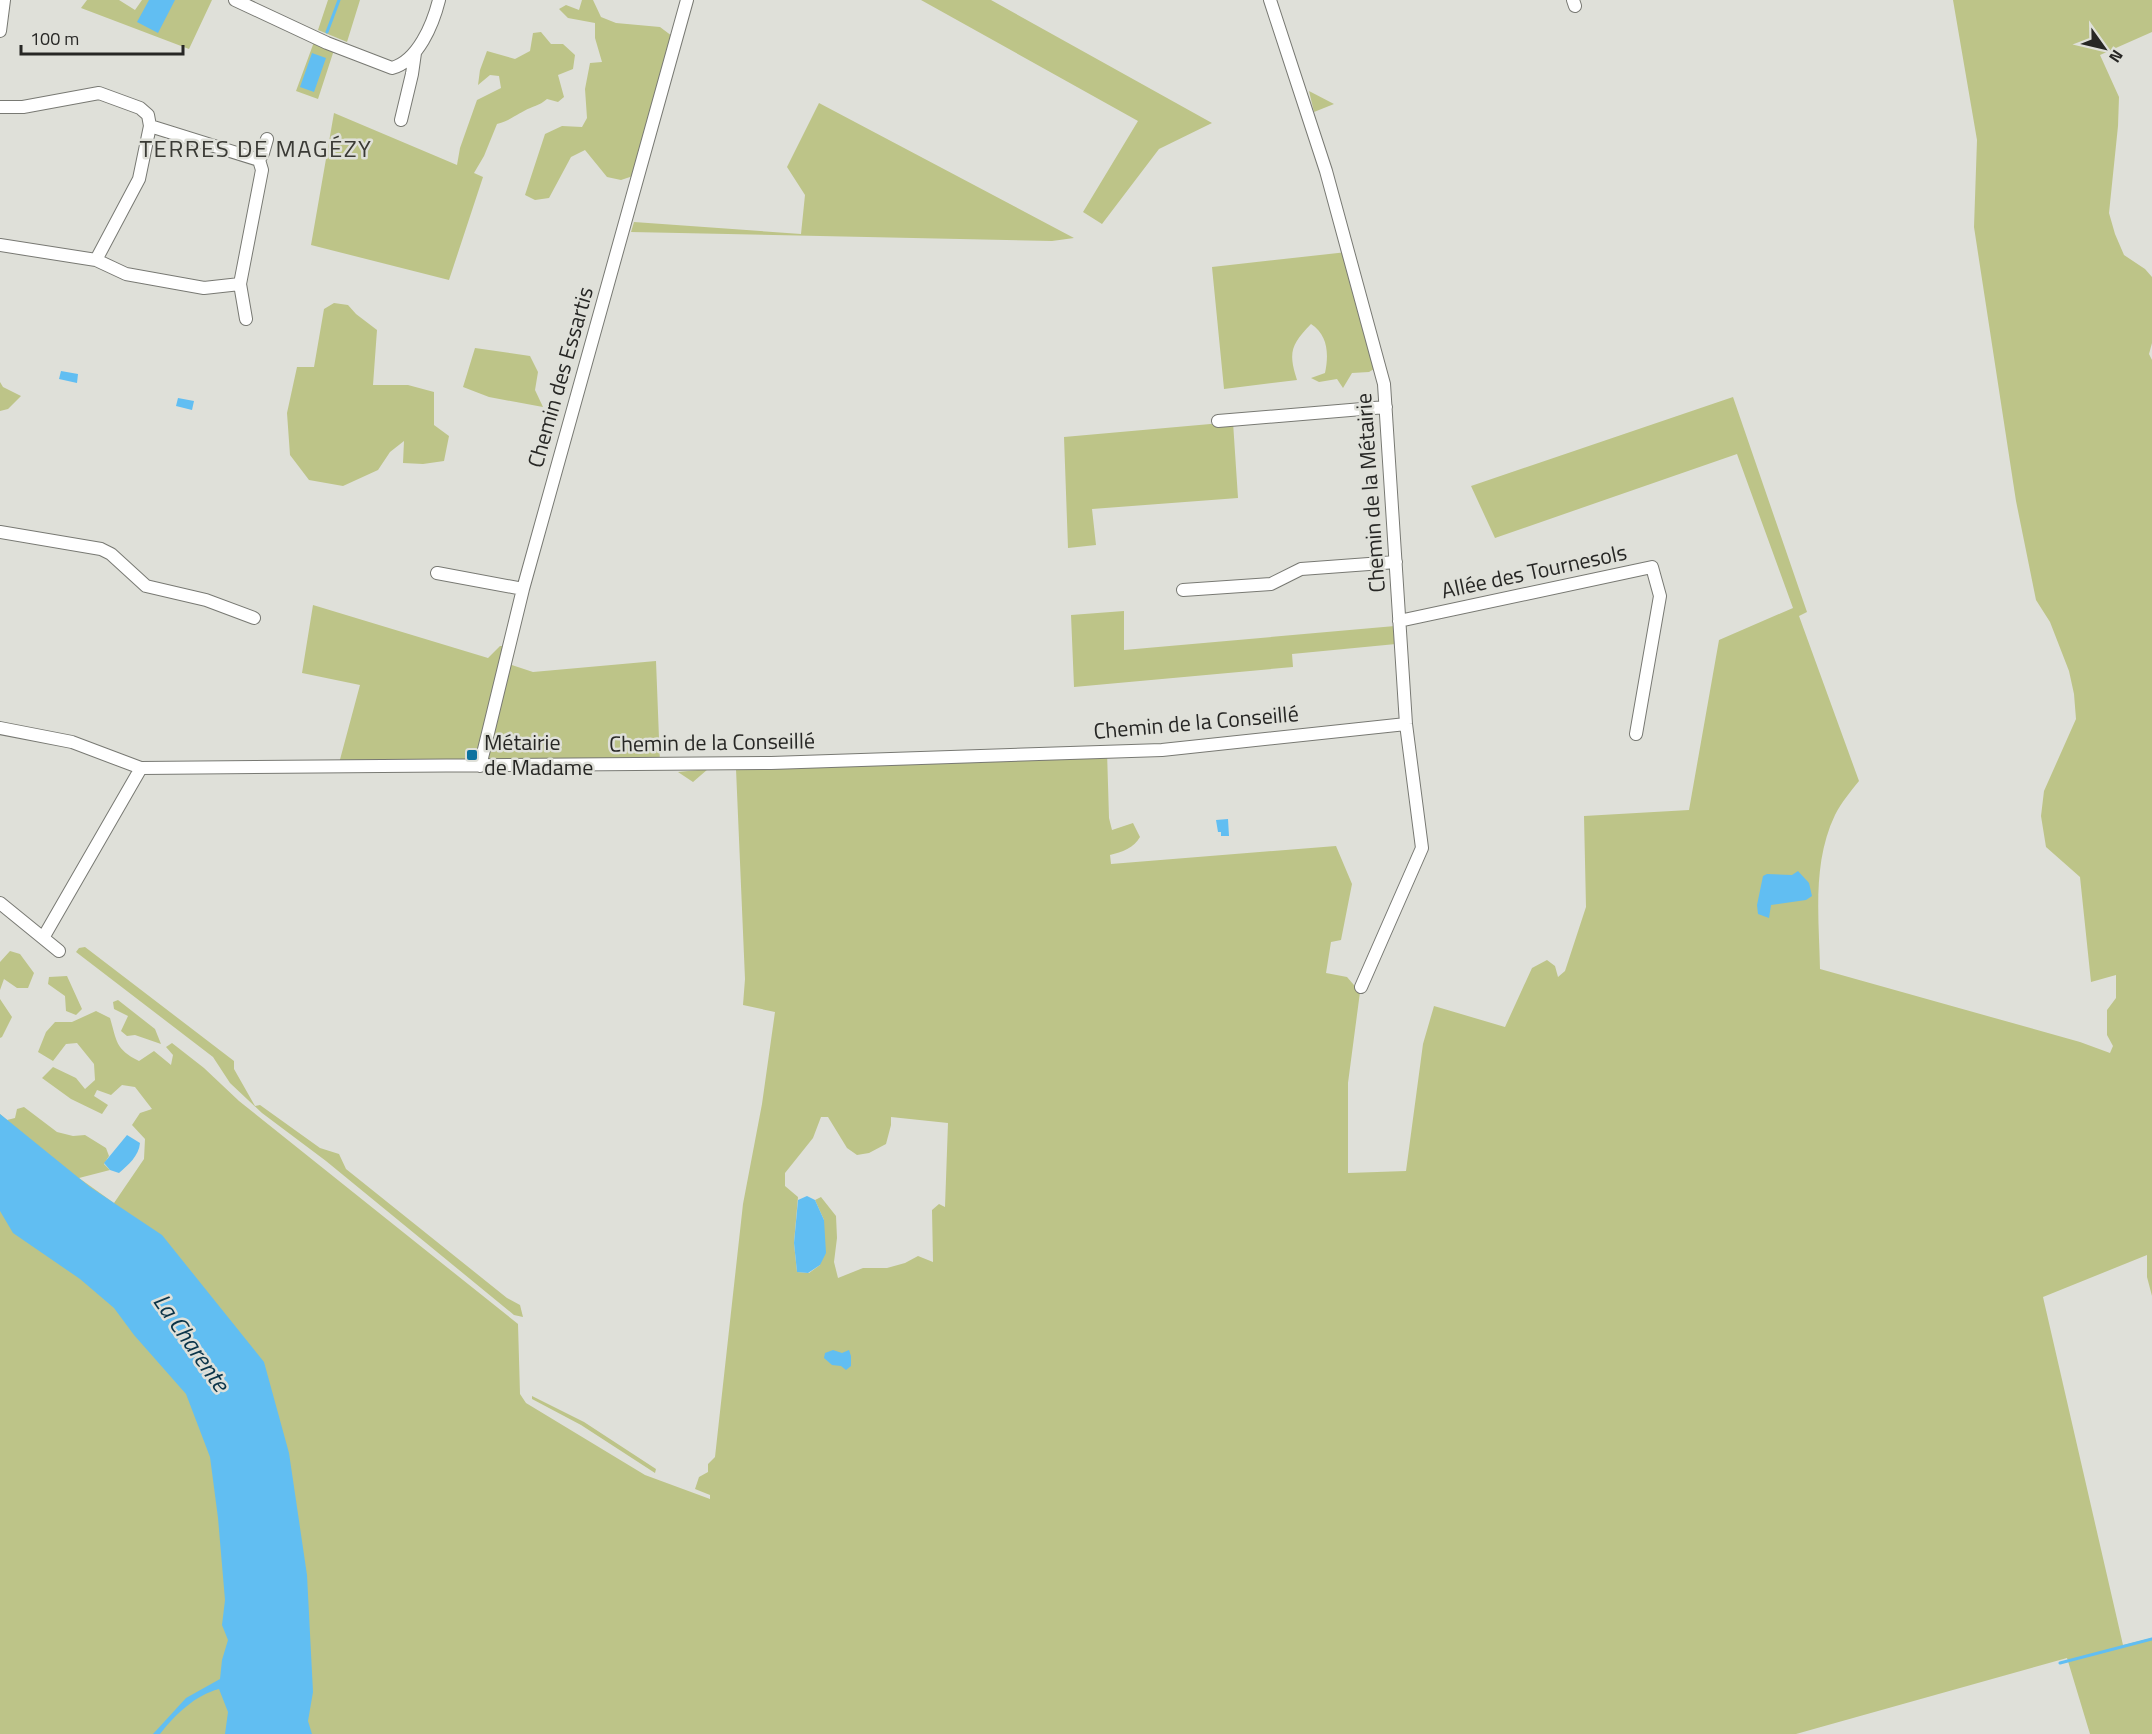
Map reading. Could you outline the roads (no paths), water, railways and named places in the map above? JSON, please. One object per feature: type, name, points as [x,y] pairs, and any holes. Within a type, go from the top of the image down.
[{"type":"street","points":[[0,31],[4,0]]},
{"type":"street","points":[[235,0],[327,43],[392,68],[400,66],[415,53]]},
{"type":"street","points":[[401,120],[415,53],[435,15],[440,0]]},
{"type":"street","name":"Chemin des Essartis","points":[[480,766],[523,589],[687,0]]},
{"type":"street","name":"Chemin de la Métairie","points":[[1269,0],[1326,171],[1384,384],[1406,724],[1422,848],[1361,987]]},
{"type":"street","points":[[0,107],[23,107],[99,93],[140,108],[148,115],[150,126],[139,179],[96,260]]},
{"type":"street","points":[[150,126],[259,160]]},
{"type":"street","points":[[246,319],[240,284],[262,170],[259,160],[267,139]]},
{"type":"street","points":[[0,245],[96,260],[126,274],[204,288],[240,284]]},
{"type":"street","points":[[1218,421],[1386,407]]},
{"type":"street","points":[[0,532],[101,549],[111,554],[146,586],[206,600],[254,618]]},
{"type":"street","points":[[1183,590],[1271,584],[1301,569],[1396,562]]},
{"type":"street","name":"Allée des Tournesols","points":[[1399,621],[1652,567],[1660,596],[1636,734]]},
{"type":"street","points":[[437,573],[523,589]]},
{"type":"street","name":"Chemin de la Conseillé","points":[[141,768],[771,763],[1162,750],[1406,724]]},
{"type":"street","points":[[0,728],[72,742],[141,768],[43,938]]},
{"type":"street","points":[[0,903],[59,951]]},
{"type":"water","points":[[149,0],[175,0],[158,33],[137,22]]},
{"type":"water","points":[[312,53],[326,58],[314,92],[300,87]]},
{"type":"water","points":[[61,371],[78,374],[77,383],[59,379]]},
{"type":"water","points":[[178,398],[194,401],[192,410],[176,406]]},
{"type":"water","points":[[1228,819],[1229,836],[1221,836],[1216,820]]},
{"type":"water","points":[[1798,871],[1809,883],[1812,896],[1806,900],[1771,905],[1769,918],[1758,914],[1757,905],[1763,876],[1767,874],[1792,875]]},
{"type":"water","name":"La Charente","points":[[0,1114],[90,1187],[162,1235],[264,1362],[289,1453],[307,1575],[313,1692],[308,1721],[312,1734],[225,1734],[228,1712],[219,1689],[194,1701],[179,1713],[160,1734],[153,1734],[186,1698],[220,1679],[222,1660],[228,1640],[222,1625],[225,1600],[210,1457],[186,1394],[134,1335],[114,1308],[80,1279],[13,1233],[0,1211]]},
{"type":"water","points":[[127,1135],[140,1143],[138,1152],[119,1173],[110,1170],[104,1163]]},
{"type":"water","points":[[807,1196],[815,1200],[824,1220],[826,1253],[820,1265],[808,1273],[797,1272],[794,1243],[798,1200]]},
{"type":"water","points":[[833,1350],[842,1353],[849,1350],[851,1366],[846,1370],[841,1366],[832,1365],[824,1358],[825,1353]]},
{"type":"waterway","points":[[327,32],[339,0]]},
{"type":"waterway","points":[[2060,1663],[2152,1639]]},
{"type":"place","name":"Métairie de Madame","points":[[472,755]]},
{"type":"district","name":"TERRES DE MAGÉZY","points":[[256,148]]}]
